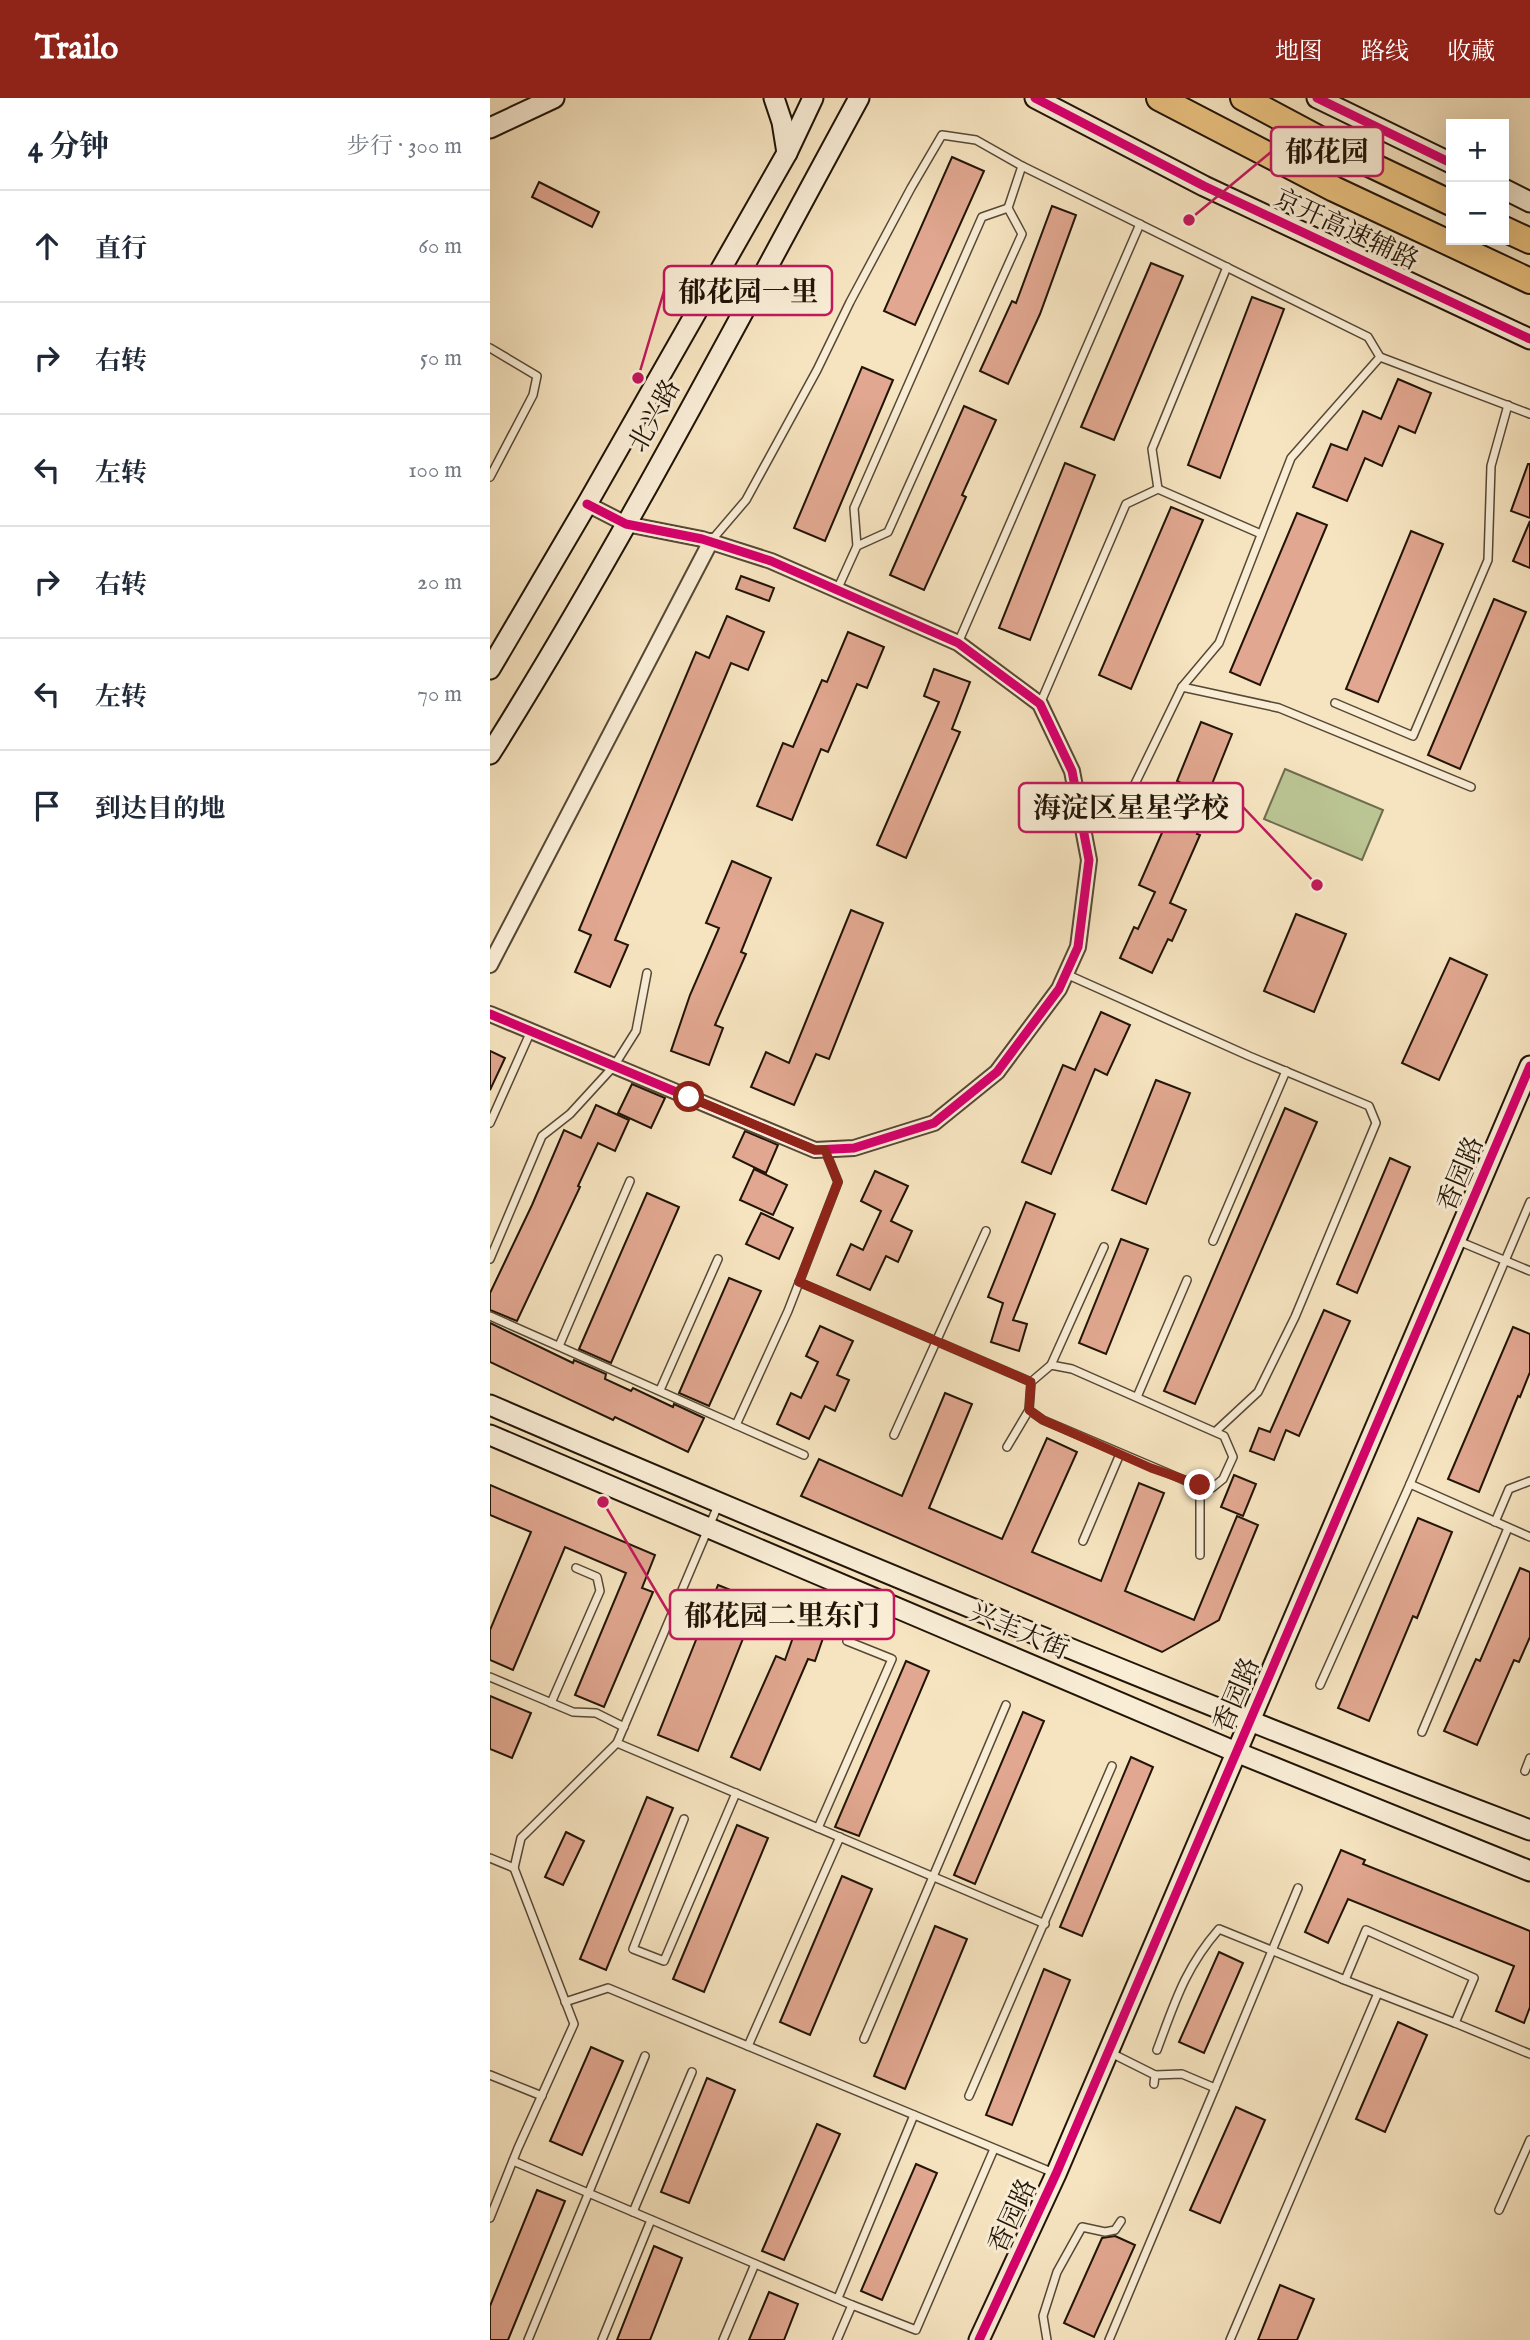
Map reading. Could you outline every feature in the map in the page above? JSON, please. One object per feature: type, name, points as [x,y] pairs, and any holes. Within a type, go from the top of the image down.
[{"type":"highway","points":[[1159,98],[1334,189],[1530,281]]},
{"type":"highway","points":[[1243,98],[1350,155],[1446,201]]},
{"type":"highway","points":[[1509,231],[1530,241]]},
{"type":"main road","points":[[490,128],[554,98]]},
{"type":"main road","points":[[774,98],[782,122],[786,153]]},
{"type":"main road","name":"北兴路","points":[[490,669],[786,153],[813,98]]},
{"type":"main road","name":"北兴路","points":[[490,754],[547,664],[626,524],[859,98]]},
{"type":"main road","name":"京开高速辅路","points":[[1035,98],[1203,186],[1530,339]]},
{"type":"main road","points":[[1317,98],[1446,161]]},
{"type":"main road","points":[[1509,192],[1530,202]]},
{"type":"main road","name":"香园路","points":[[979,2340],[1056,2174],[1530,1066]]},
{"type":"main road","name":"兴丰大街","points":[[490,1405],[719,1503],[1249,1721],[1530,1830]]},
{"type":"main road","name":"兴丰大街","points":[[490,1435],[1236,1752],[1530,1871]]},
{"type":"street","points":[[490,1014],[815,1150],[854,1148],[934,1123],[997,1072],[1059,989],[1078,947],[1089,860],[1072,771],[1040,704],[958,643],[771,561],[711,541],[626,524],[587,503]]},
{"type":"street","points":[[490,965],[711,541]]},
{"type":"lane","points":[[711,541],[746,500],[817,370],[874,256],[942,135],[976,140],[1022,166],[1368,337],[1380,358],[1530,414]]},
{"type":"lane","points":[[857,546],[888,532],[1022,234],[1008,208],[1022,166]]},
{"type":"lane","points":[[837,590],[857,546],[854,508],[982,217],[1008,208]]},
{"type":"lane","points":[[958,643],[1140,224]]},
{"type":"lane","points":[[1158,489],[1152,449],[1227,267]]},
{"type":"lane","points":[[490,348],[537,376],[533,395],[490,477]]},
{"type":"lane","points":[[1082,824],[1131,792],[1182,688],[1219,643],[1291,458],[1380,358]]},
{"type":"lane","points":[[1335,703],[1413,736],[1488,560],[1491,466],[1508,405]]},
{"type":"lane","points":[[1040,704],[1126,504],[1158,489],[1261,534]]},
{"type":"lane","points":[[1182,688],[1279,708],[1471,787]]},
{"type":"lane","points":[[490,1259],[542,1136],[570,1114],[614,1066],[636,1031],[647,973]]},
{"type":"lane","points":[[1066,974],[1370,1106],[1376,1123],[1295,1317],[1258,1392],[1216,1431]]},
{"type":"lane","points":[[490,1124],[531,1031]]},
{"type":"lane","points":[[1213,1241],[1286,1071]]},
{"type":"lane","points":[[736,1424],[799,1282],[838,1182],[825,1150]]},
{"type":"lane","points":[[559,1346],[630,1181]]},
{"type":"lane","points":[[1320,1685],[1530,1202]]},
{"type":"lane","points":[[894,1435],[986,1231]]},
{"type":"lane","points":[[1455,1240],[1530,1271]]},
{"type":"lane","points":[[1007,1447],[1029,1410],[1031,1382],[1051,1365],[1104,1247]]},
{"type":"lane","points":[[660,1390],[718,1259]]},
{"type":"lane","points":[[1137,1398],[1187,1280]]},
{"type":"lane","points":[[799,1282],[1031,1382]]},
{"type":"lane","points":[[490,1316],[804,1455]]},
{"type":"lane","points":[[1029,1410],[1043,1420],[1181,1479],[1212,1488],[1223,1479],[1233,1457],[1224,1436],[1072,1369],[1051,1365]]},
{"type":"lane","points":[[1083,1541],[1120,1454]]},
{"type":"lane","points":[[1495,1522],[1509,1489],[1530,1481]]},
{"type":"lane","points":[[1409,1484],[1530,1537]]},
{"type":"lane","points":[[1200,1485],[1200,1555]]},
{"type":"lane","points":[[490,2218],[574,2024],[514,1868],[521,1838],[617,1743],[719,1503]]},
{"type":"lane","points":[[1422,1732],[1508,1528]]},
{"type":"lane","points":[[551,1703],[600,1591],[597,1577],[576,1568]]},
{"type":"lane","points":[[818,1828],[891,1659],[847,1641]]},
{"type":"lane","points":[[490,1677],[573,1712],[596,1713],[624,1727]]},
{"type":"lane","points":[[864,2039],[1006,1705]]},
{"type":"lane","points":[[617,1743],[1045,1924]]},
{"type":"lane","points":[[1525,1771],[1530,1758]]},
{"type":"lane","points":[[968,2096],[1112,1766]]},
{"type":"lane","points":[[684,1819],[633,1949],[664,1961],[736,1793]]},
{"type":"lane","points":[[748,2046],[840,1837]]},
{"type":"lane","points":[[490,1858],[514,1868]]},
{"type":"lane","points":[[1109,2340],[1298,1888]]},
{"type":"lane","points":[[1157,2050],[1180,1988],[1199,1952],[1219,1929],[1530,2054]]},
{"type":"lane","points":[[1342,1979],[1345,1980],[1366,1930],[1474,1978],[1455,2023]]},
{"type":"lane","points":[[565,2002],[608,1987],[1056,2174]]},
{"type":"lane","points":[[1230,2340],[1378,1993]]},
{"type":"lane","points":[[1108,2052],[1155,2075],[1182,2074],[1215,2088]]},
{"type":"lane","points":[[528,2340],[645,2056]]},
{"type":"lane","points":[[633,2212],[692,2072]]},
{"type":"lane","points":[[490,2075],[542,2096]]},
{"type":"lane","points":[[1154,2084],[1155,2075]]},
{"type":"lane","points":[[838,2298],[914,2115]]},
{"type":"lane","points":[[1499,2210],[1530,2140]]},
{"type":"lane","points":[[513,2161],[916,2330],[995,2149]]},
{"type":"lane","points":[[602,2340],[651,2220]]},
{"type":"lane","points":[[1047,2340],[1043,2316],[1057,2272],[1082,2227],[1105,2232],[1115,2230],[1121,2221]]},
{"type":"lane","points":[[723,2340],[755,2263]]},
{"type":"lane","points":[[837,2340],[852,2305]]},
{"type":"green space","points":[[1285,769],[1383,810],[1362,860],[1264,819]]},
{"type":"building","points":[[952,157],[984,171],[915,325],[884,311]]},
{"type":"building","points":[[539,182],[599,212],[592,227],[532,197]]},
{"type":"building","points":[[1052,206],[1076,215],[1040,314],[1008,384],[980,371],[1012,301],[1016,303]]},
{"type":"building","points":[[1151,263],[1183,276],[1114,440],[1081,427]]},
{"type":"building","points":[[1252,297],[1284,309],[1220,478],[1188,465]]},
{"type":"building","points":[[862,367],[893,380],[825,541],[794,528]]},
{"type":"building","points":[[1398,379],[1431,393],[1415,433],[1399,426],[1382,466],[1365,458],[1347,501],[1313,487],[1331,444],[1347,450],[1363,411],[1381,419]]},
{"type":"building","points":[[964,406],[996,420],[962,495],[966,497],[924,590],[890,575]]},
{"type":"building","points":[[1065,463],[1095,475],[1030,640],[999,628]]},
{"type":"building","points":[[1530,464],[1530,518],[1511,511]]},
{"type":"building","points":[[1171,507],[1203,520],[1131,689],[1099,675]]},
{"type":"building","points":[[1297,513],[1327,525],[1260,685],[1230,672]]},
{"type":"building","points":[[1530,521],[1530,568],[1513,561]]},
{"type":"building","points":[[1411,531],[1443,544],[1378,702],[1346,689]]},
{"type":"building","points":[[741,576],[774,588],[769,601],[736,589]]},
{"type":"building","points":[[1494,599],[1526,612],[1460,769],[1428,755]]},
{"type":"building","points":[[727,616],[764,632],[748,670],[731,663],[615,940],[628,945],[610,987],[575,972],[591,935],[579,930],[696,652],[709,658]]},
{"type":"building","points":[[848,632],[884,647],[867,688],[857,684],[828,752],[821,749],[792,820],[757,806],[783,743],[793,747],[822,680],[827,682]]},
{"type":"building","points":[[934,669],[970,682],[952,729],[960,732],[906,858],[877,845],[939,702],[924,696]]},
{"type":"building","points":[[1201,722],[1232,734],[1206,799],[1212,802],[1197,834],[1200,835],[1170,903],[1186,910],[1172,941],[1168,939],[1152,973],[1120,958],[1134,927],[1138,929],[1155,892],[1139,885],[1168,819],[1165,817],[1181,783],[1177,781]]},
{"type":"building","points":[[732,861],[771,878],[741,952],[746,954],[715,1025],[723,1028],[709,1065],[671,1051],[690,995],[719,928],[706,923]]},
{"type":"building","points":[[851,910],[883,923],[829,1059],[816,1054],[794,1105],[751,1087],[766,1052],[789,1063]]},
{"type":"building","points":[[1296,914],[1346,934],[1314,1012],[1264,991]]},
{"type":"building","points":[[1450,958],[1487,975],[1439,1080],[1402,1063]]},
{"type":"building","points":[[1101,1012],[1130,1025],[1107,1075],[1095,1069],[1051,1174],[1022,1162],[1063,1065],[1075,1070]]},
{"type":"building","points":[[490,1051],[505,1058],[490,1090]]},
{"type":"building","points":[[1156,1080],[1190,1093],[1146,1204],[1112,1190]]},
{"type":"building","points":[[632,1084],[665,1098],[651,1128],[618,1113]]},
{"type":"building","points":[[596,1105],[629,1120],[615,1151],[598,1143],[517,1321],[490,1310],[490,1293],[564,1130],[581,1138]]},
{"type":"building","points":[[1285,1108],[1317,1122],[1195,1404],[1164,1391]]},
{"type":"building","points":[[745,1131],[778,1145],[766,1173],[733,1157]]},
{"type":"building","points":[[1390,1158],[1410,1167],[1357,1293],[1337,1284]]},
{"type":"building","points":[[754,1169],[787,1185],[773,1215],[740,1200]]},
{"type":"building","points":[[875,1171],[908,1186],[891,1221],[912,1231],[898,1262],[886,1256],[870,1290],[837,1275],[851,1244],[863,1250],[881,1211],[861,1201]]},
{"type":"building","points":[[647,1193],[679,1207],[611,1363],[579,1349]]},
{"type":"building","points":[[1026,1202],[1055,1214],[1013,1320],[1027,1324],[1019,1351],[991,1342],[1003,1303],[988,1297]]},
{"type":"building","points":[[761,1213],[793,1228],[779,1259],[746,1244]]},
{"type":"building","points":[[1121,1239],[1148,1249],[1106,1354],[1079,1343]]},
{"type":"building","points":[[729,1278],[761,1291],[709,1406],[679,1393]]},
{"type":"building","points":[[1324,1310],[1350,1321],[1299,1436],[1286,1430],[1274,1460],[1250,1451],[1259,1428],[1270,1432]]},
{"type":"building","points":[[490,1323],[573,1363],[574,1360],[606,1374],[605,1379],[631,1391],[633,1388],[704,1418],[688,1452],[490,1362]]},
{"type":"building","points":[[820,1326],[853,1341],[837,1375],[849,1380],[835,1411],[825,1406],[809,1439],[777,1424],[791,1393],[801,1398],[818,1362],[806,1356]]},
{"type":"building","points":[[1513,1327],[1530,1334],[1530,1372],[1479,1492],[1448,1479]]},
{"type":"building","points":[[945,1393],[972,1404],[929,1508],[1002,1539],[1047,1438],[1077,1452],[1032,1552],[1101,1581],[1139,1483],[1164,1493],[1125,1591],[1194,1620],[1237,1516],[1258,1525],[1219,1620],[1162,1652],[801,1496],[819,1459],[902,1496]]},
{"type":"building","points":[[1234,1475],[1256,1484],[1243,1516],[1221,1507]]},
{"type":"building","points":[[490,1485],[655,1555],[642,1588],[653,1592],[604,1707],[575,1695],[626,1573],[565,1547],[513,1670],[490,1660],[490,1630],[531,1532],[490,1515]]},
{"type":"building","points":[[1418,1518],[1452,1532],[1417,1618],[1413,1616],[1369,1721],[1338,1708]]},
{"type":"building","points":[[1520,1568],[1530,1572],[1530,1637],[1519,1662],[1514,1660],[1477,1745],[1444,1731],[1476,1659],[1480,1661]]},
{"type":"building","points":[[718,1585],[758,1601],[698,1751],[658,1735]]},
{"type":"building","points":[[802,1612],[829,1621],[815,1661],[808,1659],[760,1770],[731,1757],[776,1656],[785,1660]]},
{"type":"building","points":[[906,1661],[929,1671],[859,1836],[835,1827]]},
{"type":"building","points":[[490,1696],[531,1713],[512,1758],[490,1749]]},
{"type":"building","points":[[1023,1712],[1044,1721],[975,1884],[954,1875]]},
{"type":"building","points":[[1131,1757],[1153,1767],[1082,1936],[1060,1927]]},
{"type":"building","points":[[647,1797],[673,1808],[606,1970],[580,1959]]},
{"type":"building","points":[[737,1825],[768,1838],[704,1992],[673,1979]]},
{"type":"building","points":[[566,1832],[584,1841],[563,1885],[545,1877]]},
{"type":"building","points":[[1341,1850],[1365,1860],[1363,1864],[1530,1931],[1530,2007],[1524,2023],[1496,2011],[1514,1966],[1348,1899],[1328,1943],[1305,1932]]},
{"type":"building","points":[[842,1876],[872,1889],[810,2035],[780,2022]]},
{"type":"building","points":[[935,1926],[967,1939],[905,2089],[874,2076]]},
{"type":"building","points":[[1219,1952],[1243,1963],[1204,2053],[1179,2042]]},
{"type":"building","points":[[1044,1969],[1070,1980],[1012,2125],[986,2115]]},
{"type":"building","points":[[1398,2022],[1427,2035],[1385,2132],[1356,2119]]},
{"type":"building","points":[[591,2047],[623,2061],[582,2155],[550,2141]]},
{"type":"building","points":[[707,2078],[735,2090],[689,2203],[661,2192]]},
{"type":"building","points":[[1236,2107],[1265,2120],[1220,2223],[1190,2210]]},
{"type":"building","points":[[817,2124],[840,2134],[784,2260],[762,2251]]},
{"type":"building","points":[[916,2164],[937,2173],[882,2300],[861,2291]]},
{"type":"building","points":[[537,2190],[565,2201],[508,2340],[490,2340],[490,2306]]},
{"type":"building","points":[[1115,2236],[1135,2245],[1094,2337],[1064,2323],[1102,2238]]},
{"type":"building","points":[[654,2246],[682,2258],[650,2340],[617,2340]]},
{"type":"building","points":[[1280,2285],[1314,2299],[1297,2340],[1258,2340]]},
{"type":"building","points":[[769,2292],[798,2304],[784,2340],[749,2340]]},
{"type":"cycle path","points":[[1035,98],[1204,186],[1530,339]]},
{"type":"cycle path","points":[[1317,98],[1446,161]]},
{"type":"cycle path","points":[[490,1014],[815,1150],[854,1148],[934,1123],[997,1072],[1059,989],[1078,947],[1089,860],[1072,771],[1040,704],[958,643],[771,561],[702,539],[626,524],[587,504]]},
{"type":"cycle path","points":[[979,2340],[1056,2174],[1530,1066]]},
{"type":"place","name":"郁花园","points":[[1189,220]]},
{"type":"place","name":"郁花园一里","points":[[638,378]]},
{"type":"place","name":"海淀区星星学校","points":[[1317,885]]},
{"type":"place","name":"郁花园二里东门","points":[[603,1502]]},
{"type":"route","points":[[689,1097],[815,1150],[825,1150],[838,1182],[799,1282],[1031,1382],[1029,1410],[1043,1420],[1151,1468],[1200,1485]]}]
